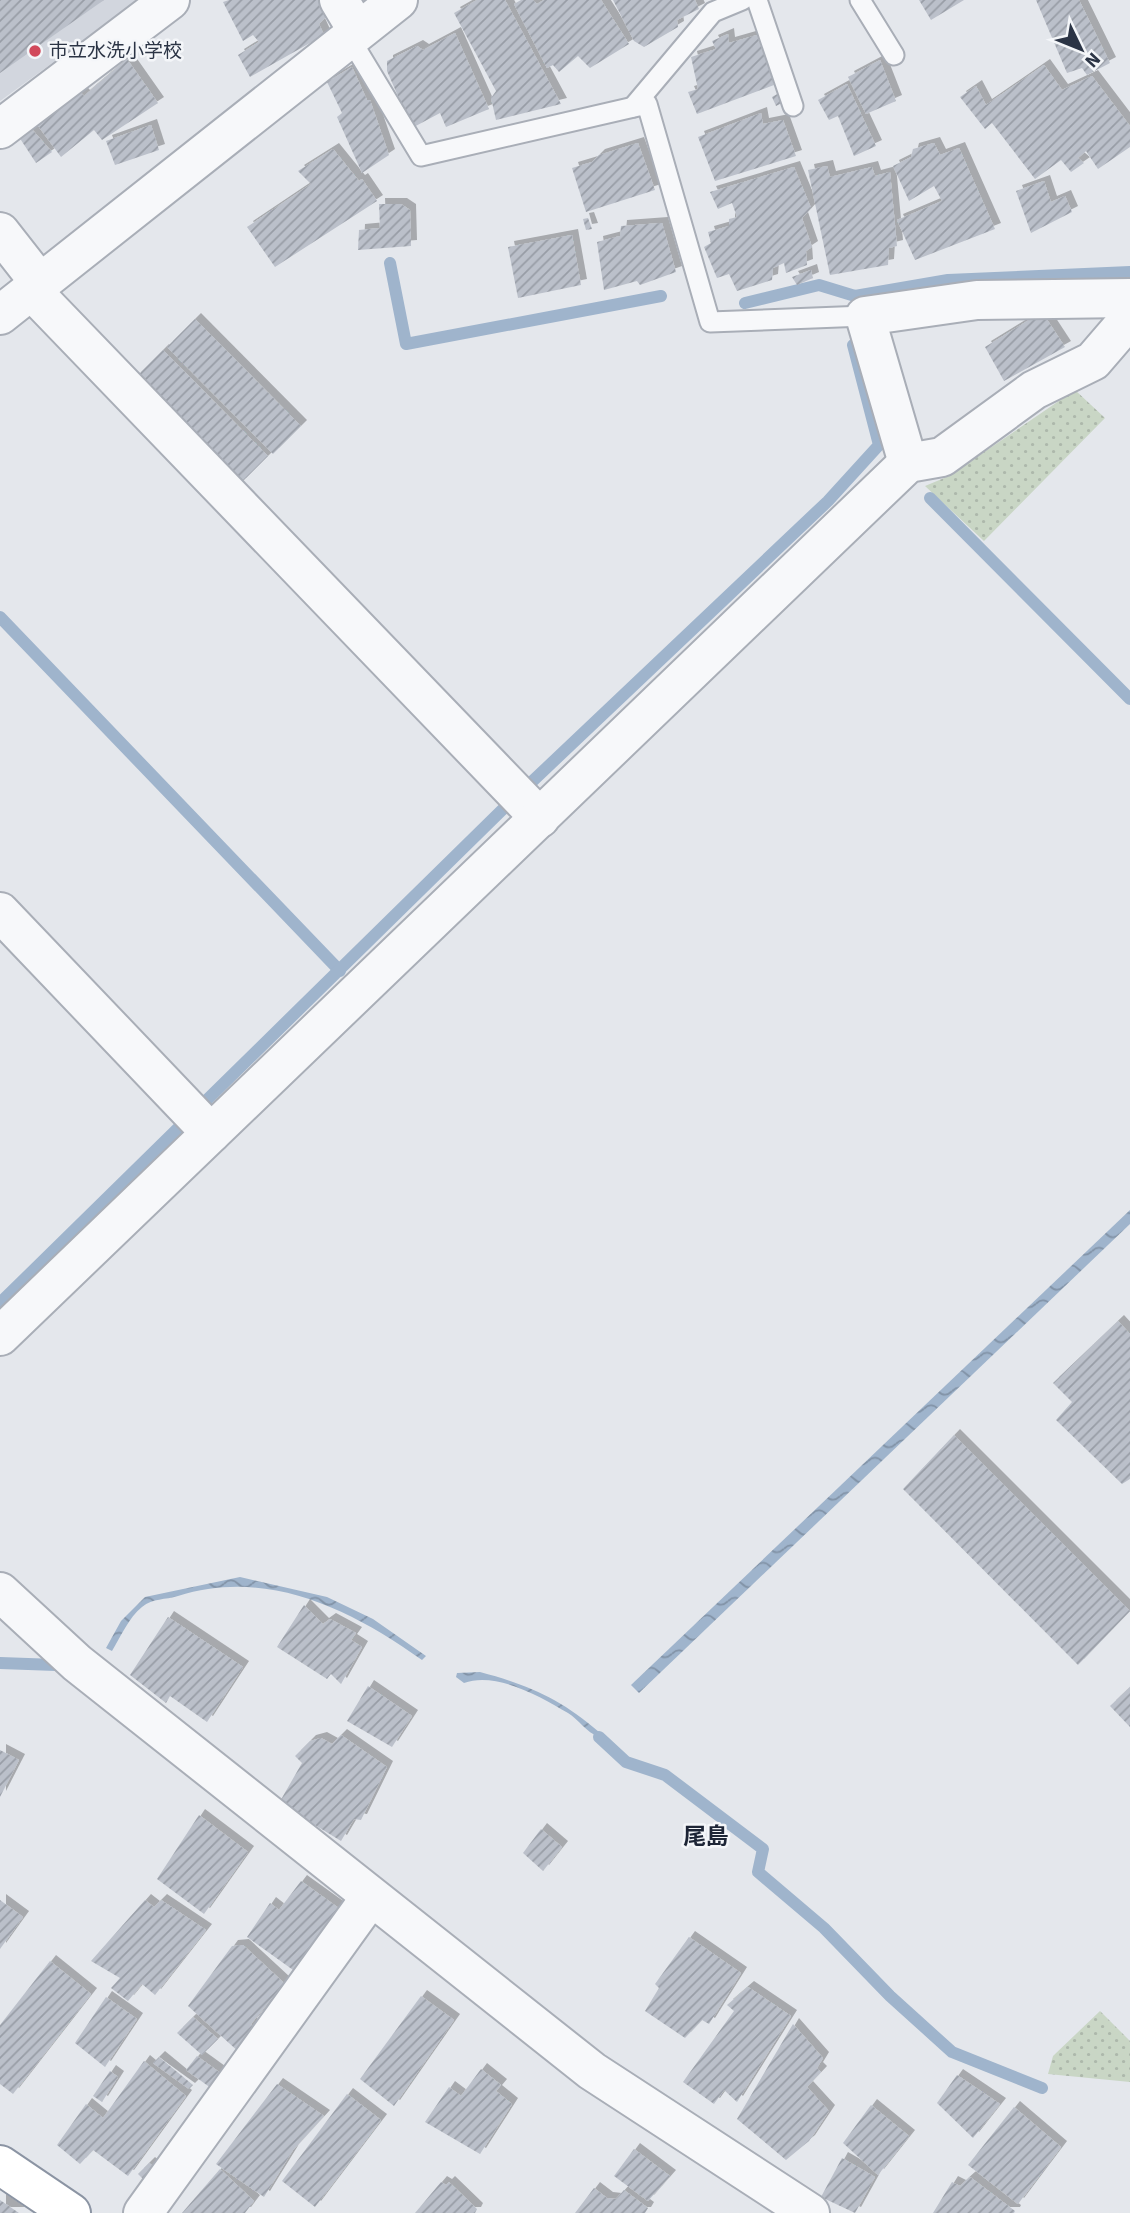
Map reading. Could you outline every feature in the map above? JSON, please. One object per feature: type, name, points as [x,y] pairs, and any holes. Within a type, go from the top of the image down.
[{"type":"highway","points":[[0,2165],[71,2213]]},
{"type":"street","points":[[0,129],[170,0]]},
{"type":"street","points":[[0,315],[348,22],[398,0]]},
{"type":"street","points":[[0,232],[36,287],[540,818]]},
{"type":"street","points":[[908,464],[864,316],[977,300],[1130,298]]},
{"type":"street","points":[[0,1336],[908,464],[942,457],[1034,390],[1093,361],[1130,318]]},
{"type":"street","points":[[0,912],[211,1133]]},
{"type":"street","points":[[0,1592],[77,1663],[370,1898],[592,2071],[810,2213]]},
{"type":"street","points":[[143,2213],[370,1898]]},
{"type":"lane","points":[[633,107],[713,12],[742,0]]},
{"type":"lane","points":[[757,0],[793,106]]},
{"type":"lane","points":[[860,0],[894,55]]},
{"type":"lane","points":[[348,22],[421,156],[648,104],[710,322],[864,316]]},
{"type":"shaded area","name":"市立水洗小学校","points":[[0,0],[139,0],[0,101]]},
{"type":"green space","points":[[1075,390],[1105,418],[984,541],[925,486],[949,476]]},
{"type":"green space","points":[[1100,2011],[1130,2041],[1130,2082],[1048,2074],[1053,2056]]},
{"type":"water","points":[[1130,1210],[1130,1224],[639,1693],[631,1685]]},
{"type":"water","points":[[240,1577],[327,1597],[373,1619],[426,1656],[422,1660],[366,1624],[306,1598],[275,1590],[243,1587],[211,1589],[150,1602],[133,1616],[112,1651],[106,1648],[121,1621],[145,1597]]},
{"type":"water","points":[[480,1672],[544,1694],[585,1720],[599,1732],[599,1737],[568,1713],[518,1688],[490,1680],[464,1683],[456,1677],[457,1673]]},
{"type":"building","points":[[0,0],[104,0],[0,73]]},
{"type":"building","points":[[320,0],[327,16],[319,24],[324,35],[250,77],[238,55],[259,42],[253,35],[243,41],[223,2]]},
{"type":"building","points":[[477,0],[505,0],[561,104],[496,120],[491,98],[496,91],[454,13]]},
{"type":"building","points":[[521,0],[533,0],[537,4],[544,0],[601,0],[629,44],[590,68],[578,56],[559,72],[553,65],[547,68],[514,4]]},
{"type":"building","points":[[613,0],[695,0],[699,9],[677,20],[678,27],[644,47],[634,41]]},
{"type":"building","points":[[919,0],[964,0],[931,20]]},
{"type":"building","points":[[1036,0],[1079,0],[1110,63],[1087,75],[1082,68],[1067,73]]},
{"type":"building","points":[[455,33],[489,109],[446,127],[440,113],[412,128],[387,71],[387,61],[417,46],[423,50]]},
{"type":"building","points":[[728,34],[729,43],[757,35],[774,85],[697,114],[688,92],[698,89],[691,57],[716,49],[712,41]]},
{"type":"building","points":[[127,59],[158,103],[102,140],[94,130],[61,157],[36,123],[67,104],[65,97],[75,86],[84,96]]},
{"type":"building","points":[[880,60],[896,101],[866,114],[848,77]]},
{"type":"building","points":[[1044,65],[1062,90],[1092,76],[1130,126],[1130,147],[1098,169],[1086,151],[1078,158],[1084,163],[1071,172],[1061,160],[1035,179],[992,123],[985,129],[960,97],[976,86],[986,105]]},
{"type":"building","points":[[352,67],[367,100],[370,100],[389,155],[362,173],[337,117],[342,113],[327,82]]},
{"type":"building","points":[[847,84],[876,146],[854,156],[838,116],[829,120],[818,100]]},
{"type":"building","points":[[779,93],[782,103],[776,106],[772,97]]},
{"type":"building","points":[[761,113],[763,124],[783,120],[796,156],[715,181],[698,137]]},
{"type":"building","points":[[151,125],[159,150],[115,165],[106,141]]},
{"type":"building","points":[[29,126],[52,152],[36,163],[19,137]]},
{"type":"building","points":[[638,143],[655,190],[586,212],[572,168],[592,162],[599,155]]},
{"type":"building","points":[[934,143],[940,155],[959,148],[995,229],[915,260],[897,220],[942,201],[934,186],[909,201],[893,166],[911,157],[913,149]]},
{"type":"building","points":[[333,149],[359,181],[362,179],[377,201],[275,267],[247,227],[311,184],[298,171]]},
{"type":"building","points":[[827,166],[830,177],[872,167],[875,176],[890,172],[897,246],[889,248],[888,265],[830,275],[808,170]]},
{"type":"building","points":[[794,167],[811,208],[802,218],[812,247],[806,251],[807,265],[786,273],[784,263],[773,268],[772,280],[737,291],[729,274],[717,278],[704,247],[711,243],[708,232],[729,226],[729,219],[737,217],[732,203],[718,209],[710,192]]},
{"type":"building","points":[[1044,181],[1051,202],[1065,196],[1072,212],[1031,233],[1016,191]]},
{"type":"building","points":[[379,204],[401,204],[410,210],[411,246],[358,250],[359,230],[380,228]]},
{"type":"building","points":[[588,218],[592,229],[586,230],[583,219]]},
{"type":"building","points":[[662,223],[676,272],[640,285],[637,281],[604,290],[597,242],[620,236],[621,226]]},
{"type":"building","points":[[572,235],[581,285],[518,298],[508,247]]},
{"type":"building","points":[[811,270],[813,278],[797,285],[792,277]]},
{"type":"building","points":[[1042,312],[1065,347],[1004,381],[985,347]]},
{"type":"building","points":[[195,319],[301,426],[273,454],[167,347]]},
{"type":"building","points":[[163,350],[268,456],[240,484],[135,378]]},
{"type":"building","points":[[1118,1321],[1130,1334],[1130,1479],[1122,1484],[1056,1420],[1072,1402],[1053,1383]]},
{"type":"building","points":[[954,1435],[1130,1611],[1078,1665],[903,1489]]},
{"type":"building","points":[[304,1605],[323,1624],[330,1619],[356,1633],[351,1640],[362,1647],[341,1684],[331,1674],[327,1679],[277,1647]]},
{"type":"building","points":[[168,1617],[243,1667],[207,1722],[170,1696],[166,1703],[130,1675]]},
{"type":"building","points":[[368,1686],[412,1716],[392,1747],[347,1721]]},
{"type":"building","points":[[1130,1687],[1130,1727],[1110,1706]]},
{"type":"building","points":[[341,1735],[387,1767],[361,1820],[354,1819],[341,1841],[279,1803],[302,1763],[295,1756],[310,1741],[321,1738],[332,1744]]},
{"type":"building","points":[[0,1750],[19,1760],[0,1797]]},
{"type":"building","points":[[199,1815],[248,1852],[204,1914],[157,1879]]},
{"type":"building","points":[[541,1829],[562,1847],[543,1871],[523,1853]]},
{"type":"building","points":[[301,1881],[347,1914],[300,1975],[247,1937],[270,1903],[279,1910]]},
{"type":"building","points":[[0,1900],[23,1917],[0,1949]]},
{"type":"building","points":[[145,1900],[154,1907],[161,1900],[206,1930],[155,1995],[142,1984],[128,2001],[111,1988],[120,1978],[91,1961]]},
{"type":"building","points":[[689,1937],[741,1973],[709,2024],[702,2020],[685,2038],[645,2011],[659,1988],[655,1984]]},
{"type":"building","points":[[243,1945],[284,1983],[251,2024],[258,2033],[240,2053],[188,2006],[232,1946]]},
{"type":"building","points":[[50,1961],[91,1994],[13,2094],[0,2084],[0,2025]]},
{"type":"building","points":[[748,1987],[791,2016],[737,2102],[724,2090],[714,2104],[683,2082],[734,2011],[727,2005]]},
{"type":"building","points":[[421,1996],[454,2020],[394,2106],[360,2079]]},
{"type":"building","points":[[106,1997],[137,2019],[105,2067],[75,2043]]},
{"type":"building","points":[[193,2017],[218,2039],[202,2055],[177,2033]]},
{"type":"building","points":[[793,2024],[823,2058],[817,2068],[821,2072],[807,2087],[829,2111],[809,2141],[786,2160],[737,2119]]},
{"type":"building","points":[[197,2056],[226,2077],[215,2091],[186,2070]]},
{"type":"building","points":[[159,2057],[193,2085],[189,2089],[153,2063]]},
{"type":"building","points":[[144,2061],[186,2096],[128,2176],[93,2150],[80,2164],[57,2145],[86,2104],[103,2118]]},
{"type":"building","points":[[481,2069],[501,2085],[496,2091],[512,2104],[480,2154],[425,2122],[449,2087],[461,2096]]},
{"type":"building","points":[[110,2071],[118,2077],[102,2102],[93,2096]]},
{"type":"building","points":[[957,2075],[1000,2104],[973,2138],[937,2103]]},
{"type":"building","points":[[277,2084],[324,2116],[293,2150],[264,2197],[216,2164]]},
{"type":"building","points":[[347,2094],[381,2120],[315,2207],[282,2181]]},
{"type":"building","points":[[871,2105],[909,2136],[878,2175],[843,2143]]},
{"type":"building","points":[[1014,2107],[1061,2147],[1018,2204],[968,2165]]},
{"type":"building","points":[[634,2149],[670,2176],[648,2201],[614,2176]]},
{"type":"building","points":[[842,2158],[875,2177],[855,2213],[821,2197]]},
{"type":"building","points":[[149,2163],[159,2171],[148,2184],[138,2174]]},
{"type":"building","points":[[220,2169],[254,2201],[245,2213],[182,2213]]},
{"type":"building","points":[[970,2177],[1015,2211],[1014,2213],[933,2213],[952,2182],[960,2186]]},
{"type":"building","points":[[441,2182],[446,2185],[449,2182],[477,2209],[475,2213],[415,2213]]},
{"type":"building","points":[[594,2188],[607,2198],[616,2199],[624,2190],[648,2208],[645,2213],[575,2213]]},
{"type":"building","points":[[0,2200],[19,2213],[0,2213]]},
{"type":"waterway","points":[[390,263],[406,344],[661,296]]},
{"type":"waterway","points":[[745,303],[819,285],[855,296],[948,280],[1130,272]]},
{"type":"waterway","points":[[0,1303],[501,811],[828,501],[879,445],[853,345]]},
{"type":"waterway","points":[[930,498],[1130,699]]},
{"type":"waterway","points":[[0,617],[340,971]]},
{"type":"waterway","points":[[0,1663],[56,1665]]},
{"type":"waterway","points":[[599,1737],[626,1762],[665,1775],[763,1849],[758,1872],[824,1928],[890,1996],[952,2052],[1042,2088]]},
{"type":"place","name":"市立水洗小学校","points":[[35,51]]},
{"type":"district","name":"尾島","points":[[706,1836]]}]
